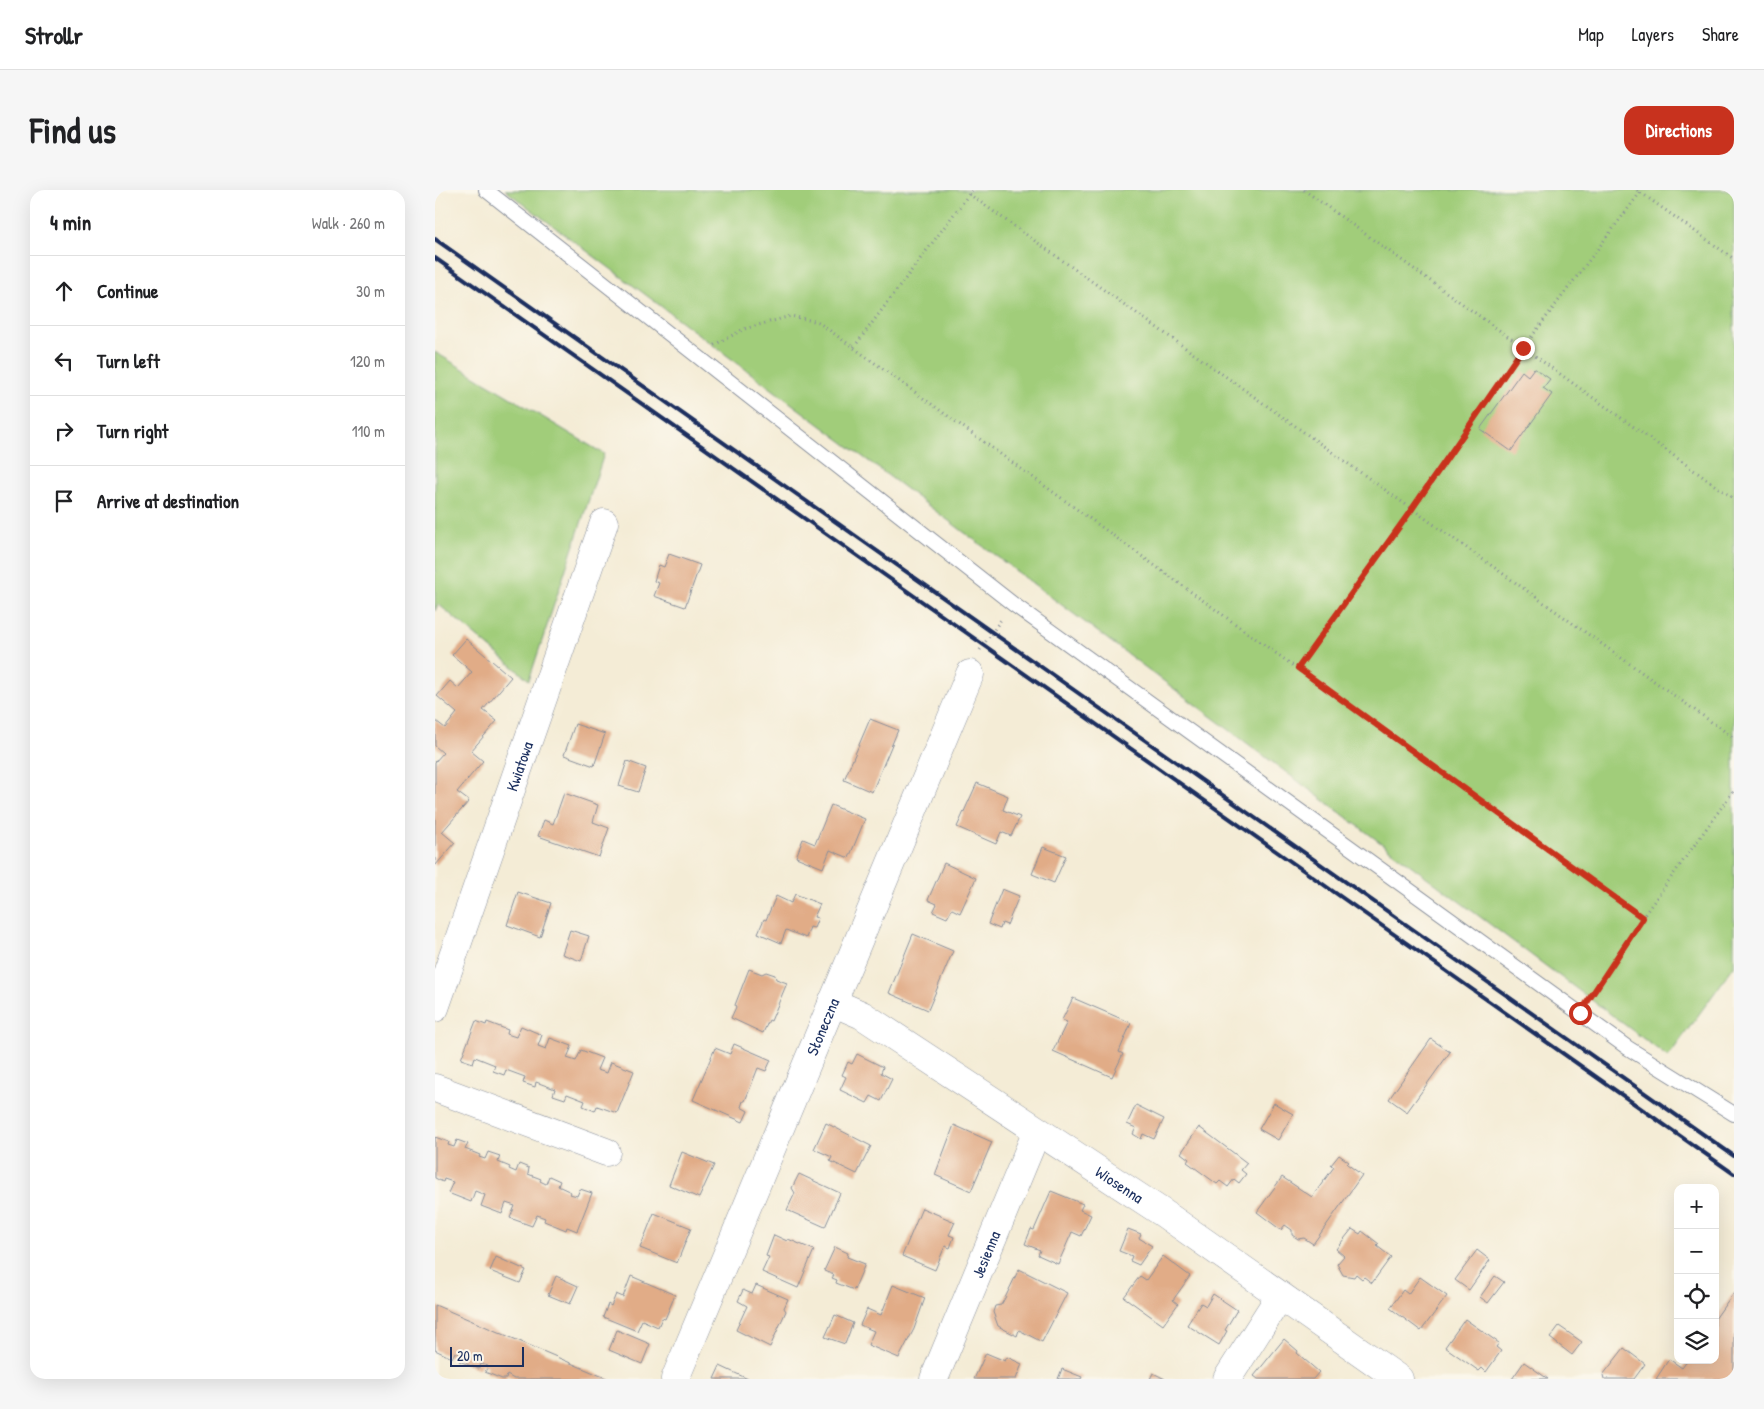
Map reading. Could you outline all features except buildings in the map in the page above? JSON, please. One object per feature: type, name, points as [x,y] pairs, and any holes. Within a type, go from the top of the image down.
[{"type":"street","name":"Kwiatowa","points":[[435,1008],[605,523]]},
{"type":"street","name":"Słoneczna","points":[[675,1379],[974,663]]},
{"type":"street","name":"Wiosenna","points":[[832,1002],[862,1016],[1163,1213],[1399,1379]]},
{"type":"street","points":[[435,1088],[606,1152]]},
{"type":"street","name":"Jesienna","points":[[934,1379],[1037,1131]]},
{"type":"street","points":[[1227,1379],[1280,1296]]},
{"type":"lane","points":[[487,190],[1013,604],[1628,1048],[1734,1114]]},
{"type":"path","points":[[1304,190],[1734,500]]},
{"type":"path","points":[[1298,668],[1412,509],[1523,348],[1640,191],[1734,259]]},
{"type":"path","points":[[854,347],[971,192],[1734,738]]},
{"type":"path","points":[[701,358],[713,346],[744,329],[791,316],[818,322],[1643,918]]},
{"type":"path","points":[[974,663],[997,625]]},
{"type":"path","points":[[1580,1013],[1643,918],[1734,790]]},
{"type":"green space","points":[[505,190],[1734,190],[1734,966],[1668,1057]]},
{"type":"green space","points":[[435,352],[604,454],[529,680],[438,604],[435,611]]},
{"type":"railway","points":[[435,239],[1734,1156]]},
{"type":"railway","points":[[435,258],[1734,1174]]},
{"type":"route","points":[[1523,348],[1412,509],[1298,668],[1643,918],[1580,1013]]}]
